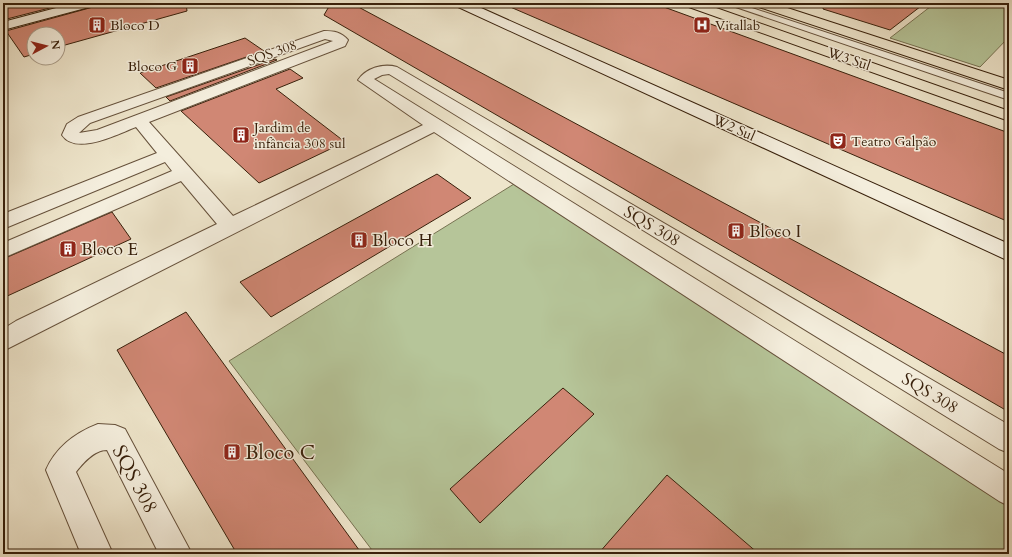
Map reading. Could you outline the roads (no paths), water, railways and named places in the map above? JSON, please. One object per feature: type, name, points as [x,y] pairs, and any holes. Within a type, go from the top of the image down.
[{"type":"main road","name":"W3 Sul","points":[[690,3],[1009,116]]},
{"type":"main road","name":"W3 Sul","points":[[760,3],[1009,85]]},
{"type":"street","points":[[3,26],[89,3]]},
{"type":"street","name":"W2 Sul","points":[[460,3],[1009,253]]},
{"type":"street","name":"SQS 308","points":[[328,34],[334,35],[341,40],[337,46],[139,121],[86,139],[74,138],[70,134],[73,128],[84,120],[316,37],[328,34]]},
{"type":"street","name":"SQS 308","points":[[1009,440],[392,70],[381,70],[370,74],[365,80],[1009,491]]},
{"type":"street","points":[[139,121],[230,227]]},
{"type":"street","points":[[3,341],[24,328],[435,125]]},
{"type":"street","points":[[3,222],[167,155]]},
{"type":"street","points":[[3,251],[183,173]]},
{"type":"street","name":"SQS 308","points":[[98,554],[60,470],[75,451],[98,437],[115,438],[176,554]]},
{"type":"lane","points":[[728,3],[1009,97]]},
{"type":"place","name":"Bloco D","points":[[97,25]]},
{"type":"place","name":"Vitallab","points":[[702,25]]},
{"type":"place","name":"Bloco G","points":[[190,66]]},
{"type":"place","name":"Jardim de infância 308 sul","points":[[241,135]]},
{"type":"place","name":"Teatro Galpão","points":[[838,141]]},
{"type":"place","name":"Bloco I","points":[[736,231]]},
{"type":"place","name":"Bloco H","points":[[359,240]]},
{"type":"place","name":"Bloco E","points":[[68,249]]},
{"type":"place","name":"Bloco C","points":[[232,452]]}]
